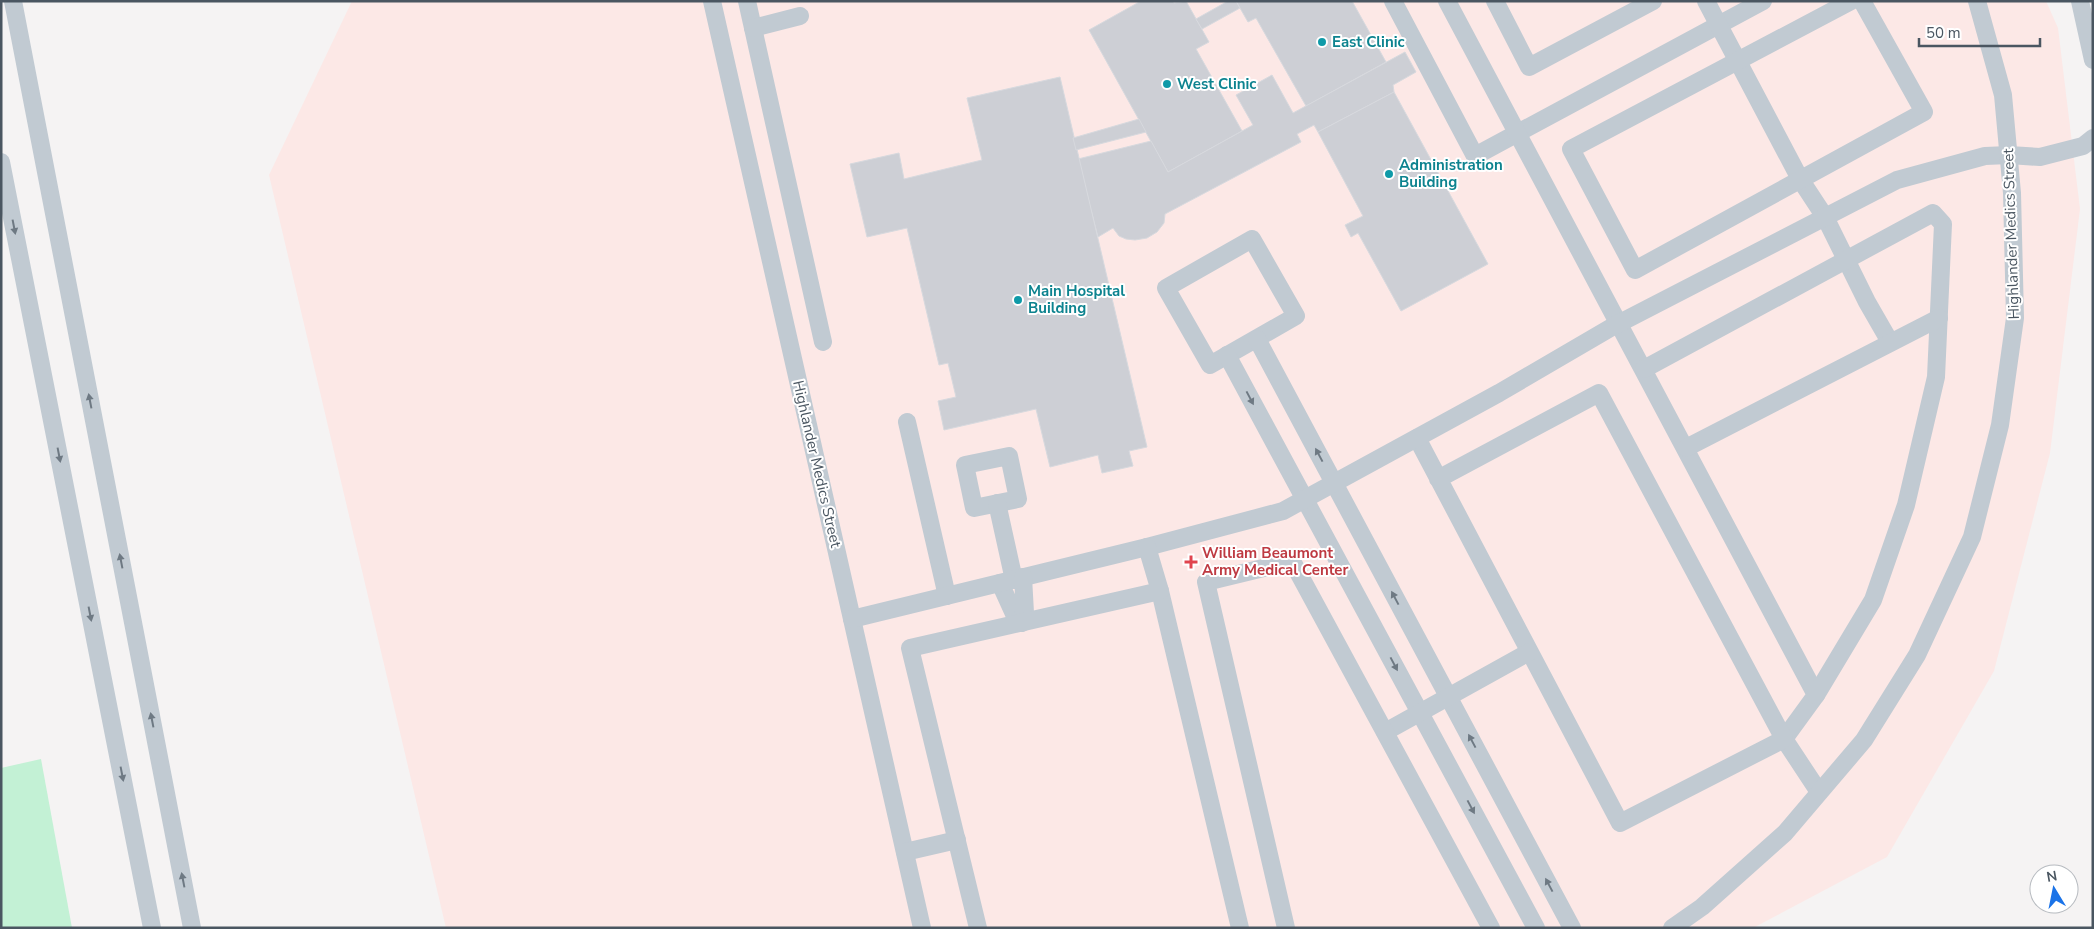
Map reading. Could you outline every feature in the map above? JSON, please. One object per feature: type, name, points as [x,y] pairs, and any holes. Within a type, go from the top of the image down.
[{"type":"street","points":[[13,1],[192,928]]},
{"type":"street","name":"Highlander Medics Street","points":[[712,1],[922,928]]},
{"type":"street","points":[[748,1],[823,342]]},
{"type":"street","points":[[1393,1],[1475,156],[1763,1]]},
{"type":"street","points":[[1447,1],[1620,323],[1816,695]]},
{"type":"street","points":[[1495,1],[1529,67],[1653,1]]},
{"type":"street","points":[[1706,1],[1800,179],[1825,217],[1867,302],[1890,342]]},
{"type":"street","points":[[1850,1],[1571,149],[1636,270],[1924,112],[1862,1]]},
{"type":"street","name":"Highlander Medics Street","points":[[1672,928],[1712,898],[1785,833],[1864,740],[1917,655],[1972,537],[2000,425],[2015,318],[2012,193],[2003,95],[1977,1]]},
{"type":"street","points":[[2080,1],[2093,60]]},
{"type":"street","points":[[753,28],[800,16]]},
{"type":"street","points":[[852,618],[1013,580],[1283,512],[1499,394],[1620,323],[1897,180],[1985,156],[2040,157],[2083,146],[2093,138]]},
{"type":"street","points":[[1,162],[152,928]]},
{"type":"street","points":[[1417,438],[1620,823],[1784,739],[1816,695],[1872,600],[1906,505],[1936,377],[1943,224],[1933,214],[1644,369]]},
{"type":"street","points":[[1252,240],[1296,316],[1257,338],[1210,365],[1166,288],[1252,240]]},
{"type":"street","points":[[1686,448],[1939,318]]},
{"type":"street","points":[[1257,338],[1572,928]]},
{"type":"street","points":[[1227,355],[1536,928]]},
{"type":"street","points":[[1438,479],[1599,393],[1784,739],[1819,792]]},
{"type":"street","points":[[908,422],[947,596]]},
{"type":"street","points":[[997,504],[1013,580],[1015,616],[1021,621]]},
{"type":"street","points":[[1147,547],[1160,591],[1240,928]]},
{"type":"street","points":[[1286,928],[1206,582],[1292,561],[1491,928]]},
{"type":"street","points":[[978,928],[910,648],[1021,621],[1160,591]]},
{"type":"street","points":[[1385,732],[1529,652]]},
{"type":"street","points":[[905,852],[957,840]]},
{"type":"street","points":[[1692,928],[1712,898]]},
{"type":"shaded area","name":"William Beaumont Army Medical Center","points":[[352,1],[2046,1],[2058,28],[2080,209],[2050,453],[1994,671],[1887,857],[1753,928],[446,928],[269,175]]},
{"type":"green space","points":[[41,759],[72,928],[1,928],[1,768]]},
{"type":"building","name":"West Clinic","points":[[1141,1],[1173,1],[1174,3],[1186,1],[1209,42],[1196,49],[1242,131],[1168,172],[1089,30]]},
{"type":"building","points":[[1228,1],[1236,1],[1240,8],[1202,29],[1196,19]]},
{"type":"building","name":"East Clinic","points":[[1236,1],[1352,1],[1386,62],[1306,106],[1256,18],[1248,22]]},
{"type":"building","points":[[1405,52],[1416,72],[1393,85],[1394,92],[1318,132],[1314,125],[1297,134],[1301,142],[1165,214],[1164,223],[1157,232],[1147,238],[1126,239],[1119,236],[1113,228],[1098,237],[1078,159],[1151,141],[1168,172],[1253,125],[1236,95],[1272,75],[1293,113]]},
{"type":"building","name":"Main Hospital Building","points":[[1060,77],[1147,447],[1129,451],[1133,466],[1102,473],[1098,455],[1050,467],[1036,409],[944,430],[938,401],[956,397],[948,363],[939,365],[907,228],[867,237],[850,164],[899,153],[904,179],[982,160],[967,98]]},
{"type":"building","name":"Administration Building","points":[[1394,92],[1488,264],[1401,311],[1358,233],[1351,237],[1345,225],[1363,216],[1318,132]]},
{"type":"building","points":[[1139,119],[1146,132],[1076,150],[1073,138]]},
{"type":"place","name":"East Clinic","points":[[1322,42]]},
{"type":"place","name":"West Clinic","points":[[1167,84]]},
{"type":"place","name":"Administration Building","points":[[1389,174]]},
{"type":"place","name":"Main Hospital Building","points":[[1018,300]]},
{"type":"place","name":"William Beaumont Army Medical Center","points":[[1191,562]]}]
